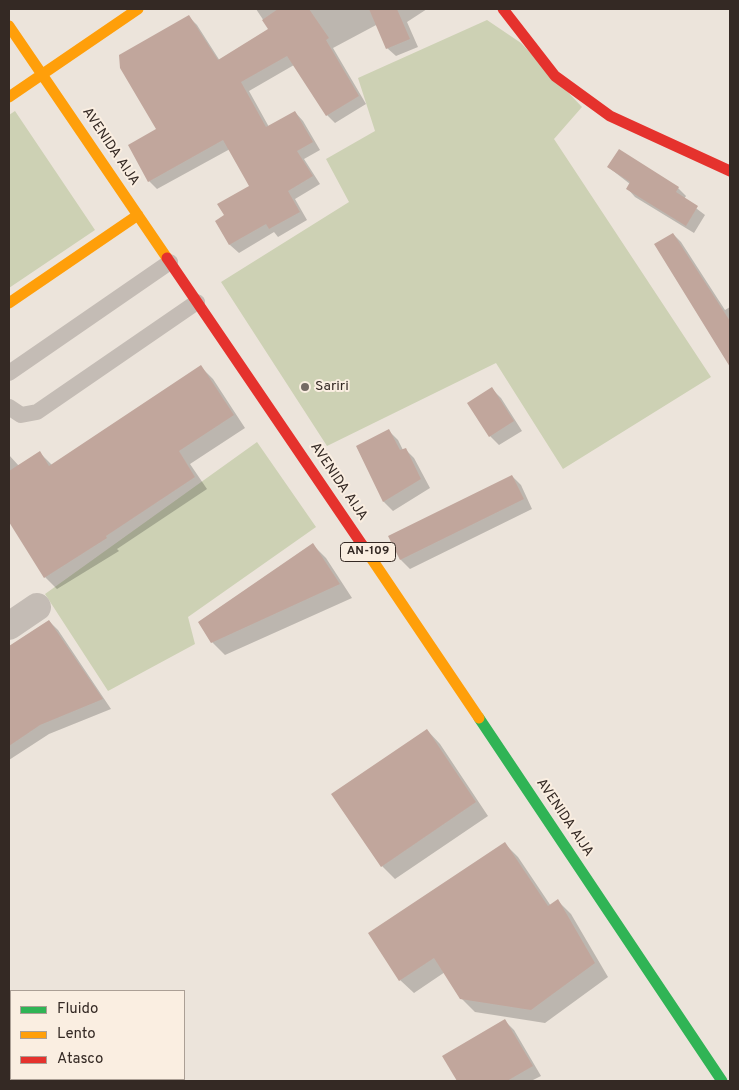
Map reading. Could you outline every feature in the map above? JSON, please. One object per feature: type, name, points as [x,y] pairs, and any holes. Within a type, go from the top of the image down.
[{"type":"main road","points":[[9,97],[138,9]]},
{"type":"main road","points":[[504,9],[555,76],[610,116],[730,171]]},
{"type":"main road","name":"AVENIDA AIJA","points":[[9,26],[378,566],[722,1081]]},
{"type":"main road","points":[[9,303],[138,215]]},
{"type":"street","points":[[9,626],[37,607]]},
{"type":"lane","points":[[9,373],[170,262]]},
{"type":"lane","points":[[9,407],[21,415],[37,412],[197,302]]},
{"type":"green space","points":[[487,20],[521,43],[582,107],[554,139],[711,377],[563,469],[496,363],[327,446],[221,282],[349,202],[326,159],[375,131],[358,78]]},
{"type":"green space","points":[[15,111],[95,230],[9,288],[9,115]]},
{"type":"green space","points":[[257,442],[316,527],[188,617],[195,644],[108,691],[45,594]]},
{"type":"building","points":[[278,9],[309,9],[329,38],[326,40],[359,96],[326,116],[287,56],[241,82],[266,127],[295,111],[313,142],[297,151],[313,176],[288,191],[300,212],[269,229],[266,224],[229,245],[215,221],[224,215],[217,204],[249,186],[223,140],[148,182],[128,145],[156,129],[120,68],[119,55],[189,15],[218,60],[268,29],[262,20]]},
{"type":"building","points":[[369,9],[397,9],[410,39],[386,49]]},
{"type":"building","points":[[619,149],[679,187],[676,192],[698,206],[686,226],[626,189],[630,182],[607,167]]},
{"type":"building","points":[[673,233],[730,321],[730,367],[654,244]]},
{"type":"building","points":[[201,365],[234,415],[179,451],[195,477],[106,536],[107,538],[44,578],[9,522],[9,471],[40,451],[49,466]]},
{"type":"building","points":[[492,387],[514,421],[489,437],[467,403]]},
{"type":"building","points":[[389,429],[400,450],[406,448],[421,479],[383,502],[356,446]]},
{"type":"building","points":[[512,475],[524,499],[400,560],[388,536]]},
{"type":"building","points":[[313,543],[340,584],[211,643],[198,622]]},
{"type":"building","points":[[49,620],[103,699],[40,725],[9,746],[9,646]]},
{"type":"building","points":[[427,729],[476,802],[381,867],[331,794]]},
{"type":"building","points":[[505,842],[548,906],[558,899],[595,963],[531,1010],[460,999],[434,958],[399,981],[368,933]]},
{"type":"building","points":[[505,1019],[533,1066],[507,1081],[457,1081],[442,1056]]},
{"type":"traffic: fast","points":[[479,718],[722,1081]]},
{"type":"traffic: slow","points":[[9,97],[138,9]]},
{"type":"traffic: slow","points":[[9,26],[167,258]]},
{"type":"traffic: slow","points":[[9,303],[138,215]]},
{"type":"traffic: slow","points":[[363,546],[479,718]]},
{"type":"traffic: jam","points":[[503,9],[555,76],[610,116],[730,171]]},
{"type":"traffic: jam","points":[[167,258],[363,546]]},
{"type":"place","name":"Sariri","points":[[305,387]]}]
